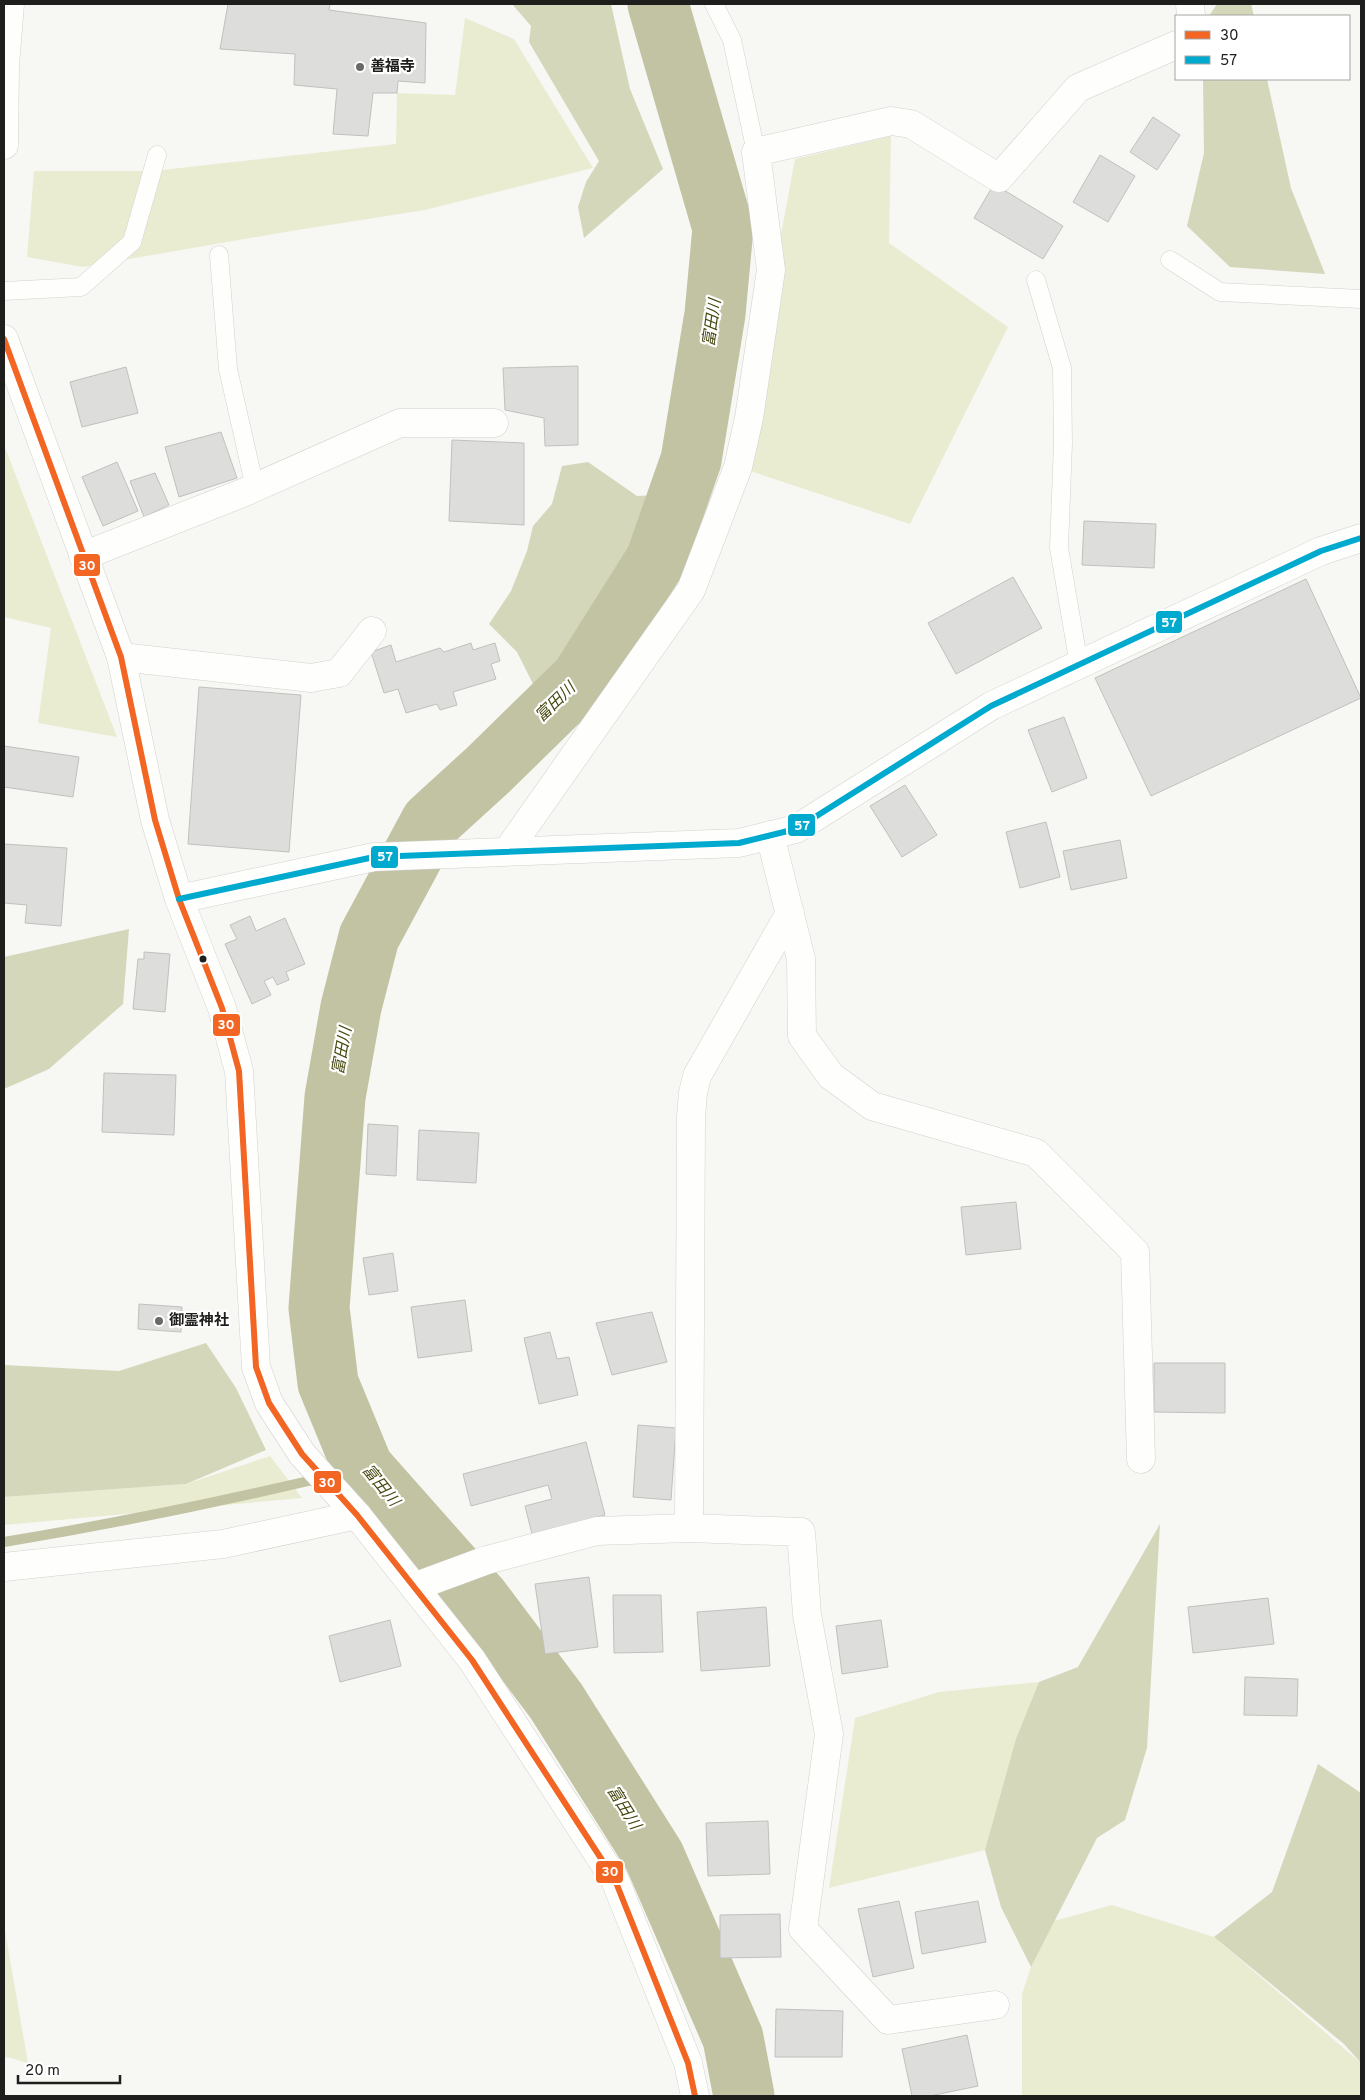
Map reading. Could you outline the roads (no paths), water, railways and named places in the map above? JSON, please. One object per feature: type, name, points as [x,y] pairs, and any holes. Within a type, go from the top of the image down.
[{"type":"street","points":[[4,145],[5,65],[10,4]]},
{"type":"street","points":[[508,850],[691,590],[738,467],[749,418],[771,270],[756,152],[891,121],[910,124],[998,178],[1078,88],[1175,45]]},
{"type":"street","points":[[6,352],[120,657],[155,820],[179,899],[222,1008],[239,1071],[256,1367],[269,1403],[302,1454],[349,1507],[424,1583],[615,1880],[688,2064],[695,2096]]},
{"type":"street","points":[[83,556],[255,488],[400,424],[494,423]]},
{"type":"street","points":[[179,899],[374,857],[508,850],[739,843],[796,828],[991,706],[1321,551],[1361,538]]},
{"type":"street","points":[[120,657],[311,678],[339,673],[372,631]]},
{"type":"street","points":[[770,835],[801,959],[802,1036],[831,1076],[872,1106],[1036,1153],[1135,1252],[1141,1460]]},
{"type":"street","points":[[689,1528],[690,1127],[693,1093],[698,1076],[790,913]]},
{"type":"street","points":[[4,1567],[223,1544],[349,1507]]},
{"type":"street","points":[[424,1583],[487,1560],[597,1531],[689,1528],[800,1532],[807,1615],[828,1734],[803,1929],[888,2020],[996,2005]]},
{"type":"lane","points":[[714,4],[732,40],[756,152]]},
{"type":"lane","points":[[4,291],[81,287],[132,242],[157,155]]},
{"type":"lane","points":[[219,255],[228,370],[255,488]]},
{"type":"lane","points":[[1170,260],[1220,292],[1361,299]]},
{"type":"lane","points":[[1036,280],[1062,368],[1063,443],[1059,548],[1079,665]]},
{"type":"waterway","name":"富田川","points":[[658,4],[723,228],[715,314],[691,460],[656,560],[581,679],[488,770],[431,822],[369,937],[351,1007],[335,1097],[319,1308],[328,1383],[363,1468],[480,1600],[556,1701],[654,1856],[733,2038],[744,2096]]},
{"type":"waterway","points":[[4,1542],[184,1508],[363,1468]]},
{"type":"place","name":"善福寺","points":[[360,67]]},
{"type":"place","name":"御霊神社","points":[[159,1321]]}]
